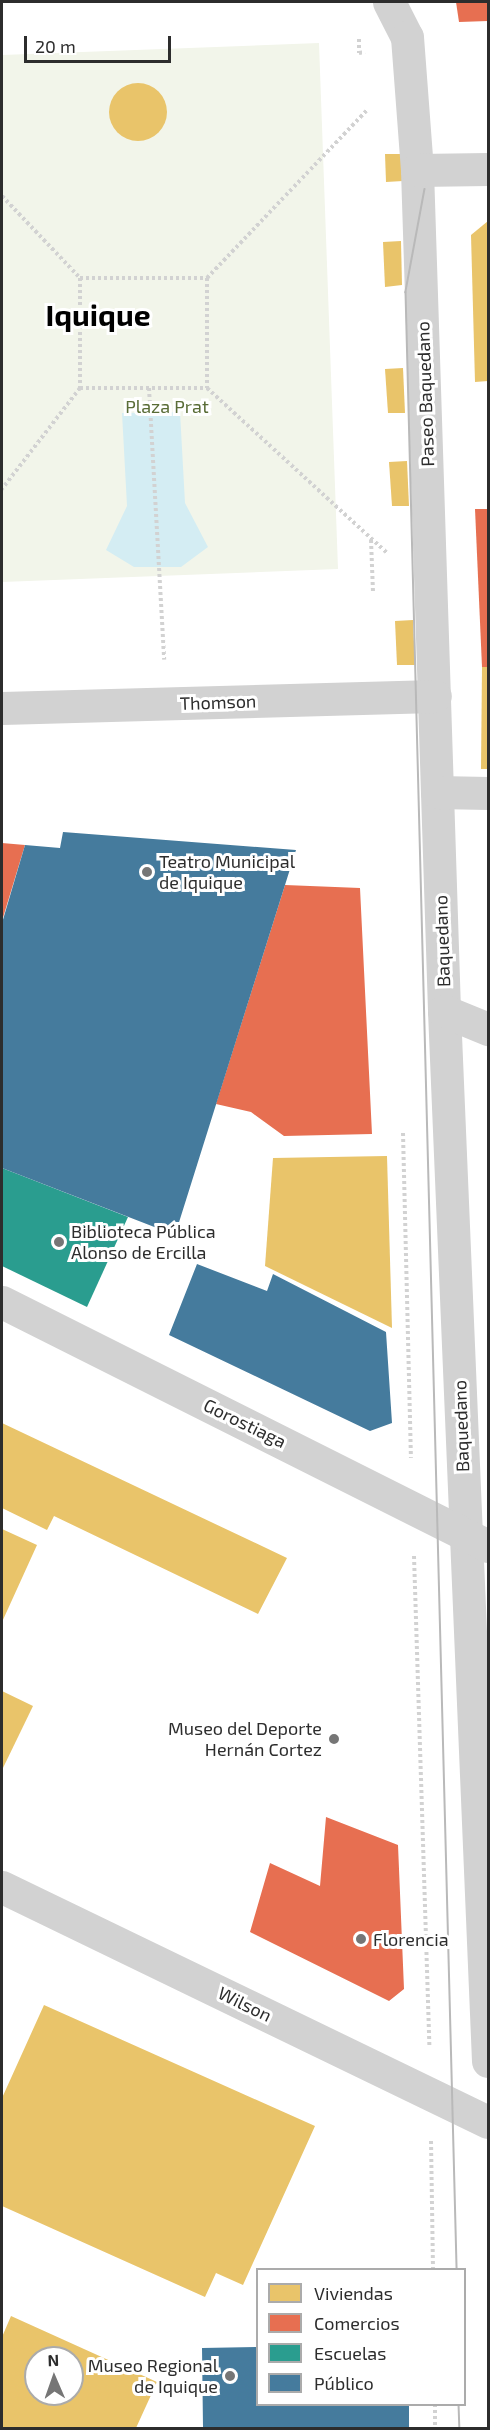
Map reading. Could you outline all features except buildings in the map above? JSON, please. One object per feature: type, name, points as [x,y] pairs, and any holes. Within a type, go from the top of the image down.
[{"type":"street","name":"Paseo Baquedano","points":[[389,2],[404,29],[411,63],[417,170],[437,792]]},
{"type":"street","points":[[417,170],[489,169]]},
{"type":"street","name":"Thomson","points":[[2,708],[435,696]]},
{"type":"street","points":[[437,792],[489,793]]},
{"type":"street","name":"Baquedano","points":[[437,792],[444,1011],[477,1540],[489,2061]]},
{"type":"street","points":[[444,1011],[489,1029]]},
{"type":"street","name":"Gorostiaga","points":[[2,1302],[477,1540]]},
{"type":"street","name":"Wilson","points":[[2,1887],[489,2122]]},
{"type":"path","points":[[207,388],[207,278],[411,63]]},
{"type":"path","points":[[2,196],[80,278],[80,388],[2,489]]},
{"type":"path","points":[[80,278],[207,278]]},
{"type":"path","points":[[80,388],[207,388],[432,594]]},
{"type":"path","points":[[149,388],[166,704]]},
{"type":"path","points":[[371,540],[373,593]]},
{"type":"path","points":[[435,2406],[435,2428]]},
{"type":"green space","name":"Plaza Prat","points":[[319,43],[338,569],[2,582],[2,55]]},
{"type":"water","points":[[180,412],[185,503],[208,547],[181,567],[134,567],[106,550],[127,506],[122,413]]},
{"type":"tram line","points":[[425,189],[406,292],[457,2268]]},
{"type":"tram line","points":[[459,2406],[460,2428]]},
{"type":"place","name":"Teatro Municipal de Iquique","points":[[147,872]]},
{"type":"place","name":"Biblioteca Pública Alonso de Ercilla","points":[[59,1242]]},
{"type":"place","name":"Museo del Deporte Hernán Cortez","points":[[334,1739]]},
{"type":"place","name":"Florencia","points":[[361,1939]]},
{"type":"place","name":"Museo Regional de Iquique","points":[[230,2376]]},
{"type":"district","name":"Iquique","points":[[98,314]]}]
